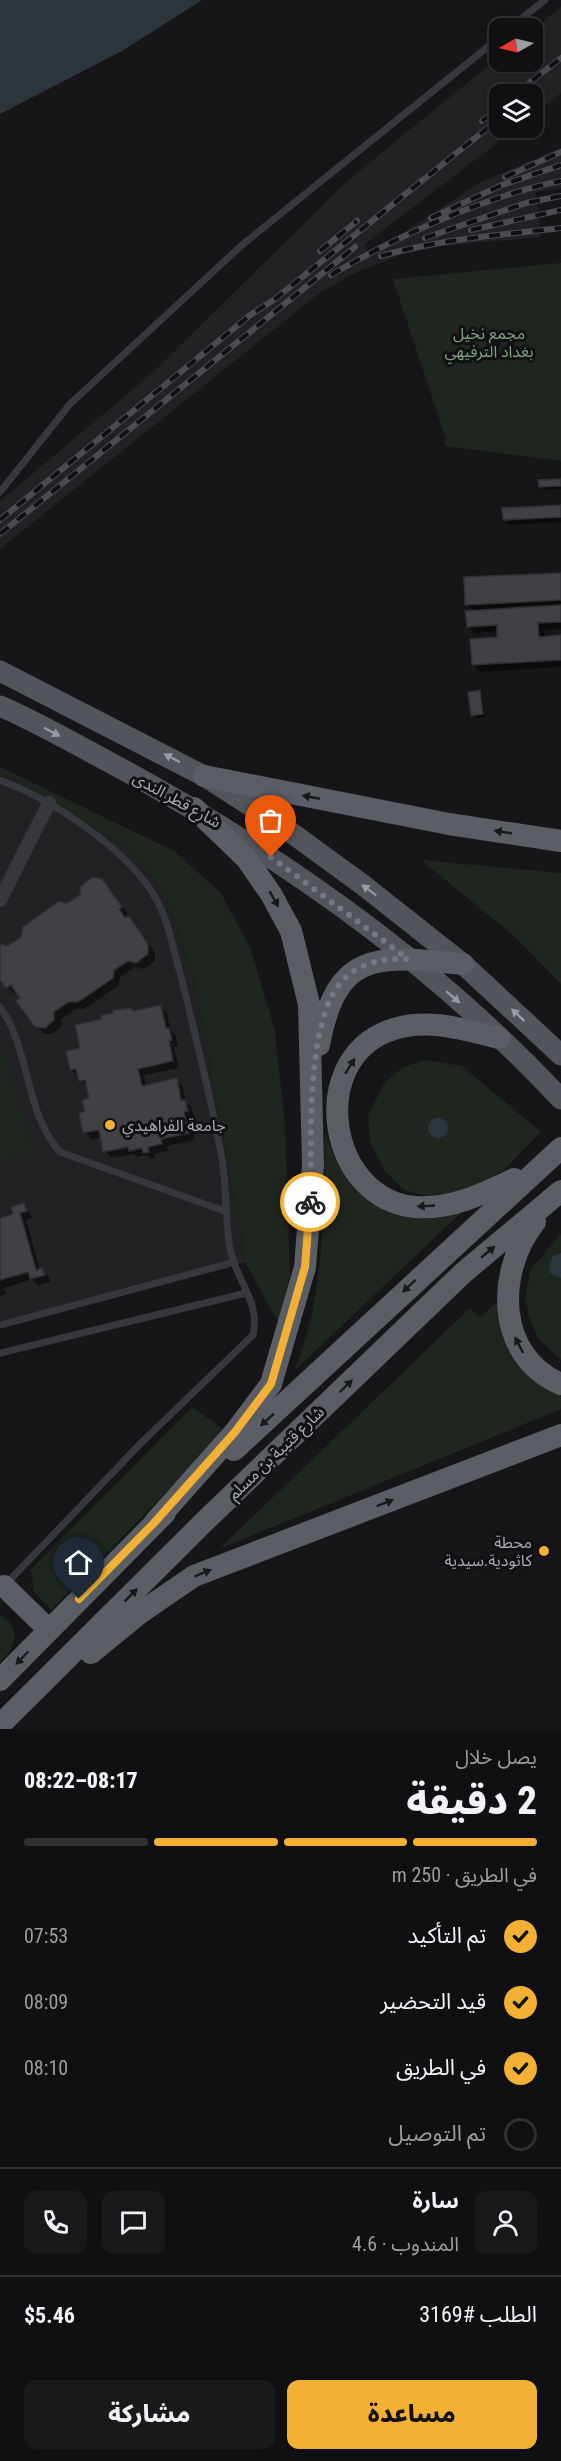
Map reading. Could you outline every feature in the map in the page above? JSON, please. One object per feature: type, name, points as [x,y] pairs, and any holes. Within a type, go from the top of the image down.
[{"type":"highway","points":[[204,776],[449,824],[561,841]]},
{"type":"highway","points":[[154,1523],[235,1432],[271,1384],[305,1267],[313,1164],[309,1004],[291,931],[271,894],[246,858],[194,808]]},
{"type":"highway","points":[[312,1080],[323,1024],[333,995],[344,979],[362,966],[389,958],[463,964]]},
{"type":"highway","points":[[499,1038],[451,1026],[421,1024],[387,1031],[363,1048],[346,1071],[339,1094],[336,1124],[345,1155],[362,1181],[385,1198],[414,1207],[450,1205],[489,1192],[539,1166]]},
{"type":"highway","name":"شارع قتيبة بن مسلم","points":[[0,1680],[154,1523],[561,1148]]},
{"type":"highway","points":[[559,1193],[521,1243],[508,1277],[506,1304],[511,1328],[525,1356],[549,1379],[561,1384]]},
{"type":"highway","name":"شارع قتيبة بن مسلم","points":[[2,1723],[206,1520],[463,1273],[559,1193]]},
{"type":"highway","points":[[2,1723],[140,1613],[194,1576],[561,1435]]},
{"type":"highway","points":[[2,1588],[49,1630]]},
{"type":"main road","name":"شارع قطر الندى","points":[[0,671],[204,776],[325,856],[463,964],[561,1055]]},
{"type":"main road","name":"شارع قطر الندى","points":[[0,706],[194,808],[295,874],[408,959],[499,1038],[561,1099]]},
{"type":"street","points":[[0,900],[49,803]]},
{"type":"lane","points":[[522,18],[545,0]]},
{"type":"lane","points":[[0,492],[70,404],[243,245],[489,46]]},
{"type":"lane","points":[[0,780],[31,791],[83,825],[129,866],[152,892],[167,927],[193,1025],[222,1161],[231,1252],[246,1293],[253,1304],[257,1322],[253,1335],[141,1443],[2,1588]]},
{"type":"lane","points":[[0,1007],[17,1044],[46,1137],[60,1152],[227,1212]]},
{"type":"lane","points":[[0,1325],[235,1262]]},
{"type":"lane","points":[[0,1353],[246,1293]]},
{"type":"shaded area","points":[[0,0],[202,0],[122,51],[0,114]]},
{"type":"shaded area","points":[[561,7],[561,93],[543,107],[543,84],[489,84],[489,138],[504,138],[365,244],[368,251],[397,237],[479,183],[561,148],[561,188],[536,192],[541,237],[442,246],[403,254],[355,273],[318,294],[0,549],[0,501],[151,374],[344,184],[489,65],[489,72],[543,72],[543,22]]},
{"type":"shaded area","name":"جامعة الفراهيدي","points":[[0,771],[126,847],[166,895],[195,987],[245,1262],[0,1328]]},
{"type":"shaded area","points":[[434,1118],[442,1118],[448,1124],[448,1132],[442,1138],[434,1138],[428,1132],[428,1124]]},
{"type":"shaded area","points":[[561,1253],[561,1278],[550,1273],[549,1264],[553,1256]]},
{"type":"green space","name":"مجمع نخيل بغداد الترفيهي","points":[[561,263],[561,461],[445,446],[446,439],[393,279]]},
{"type":"green space","points":[[0,767],[174,851],[221,893],[251,950],[275,1031],[285,1127],[290,1275],[279,1323],[245,1262],[195,987],[166,895],[126,847],[0,771]]},
{"type":"green space","points":[[421,860],[561,873],[561,984],[514,936]]},
{"type":"green space","points":[[0,1037],[34,1151],[0,1162]]},
{"type":"green space","points":[[426,1060],[462,1066],[541,1132],[503,1171],[467,1191],[431,1197],[404,1190],[385,1171],[370,1142],[368,1115],[385,1082],[403,1067]]},
{"type":"green space","points":[[325,1130],[337,1163],[347,1178],[371,1201],[386,1210],[403,1216],[421,1218],[463,1211],[294,1371],[312,1312],[321,1252]]},
{"type":"green space","points":[[561,1234],[561,1360],[538,1338],[529,1317],[525,1298],[531,1269]]},
{"type":"green space","points":[[498,1301],[561,1394],[561,1409],[219,1549],[470,1308],[480,1317]]},
{"type":"green space","points":[[192,1407],[226,1431],[51,1610],[34,1592],[31,1569]]},
{"type":"green space","points":[[0,1615],[12,1625],[14,1638],[10,1650],[0,1662]]},
{"type":"building","points":[[561,479],[561,486],[539,487],[538,480]]},
{"type":"building","points":[[561,505],[561,517],[503,520],[502,508]]},
{"type":"building","points":[[561,573],[561,600],[465,605],[464,577]]},
{"type":"building","points":[[561,605],[561,622],[538,623],[539,637],[561,635],[561,660],[472,665],[470,639],[497,637],[497,625],[467,627],[465,611]]},
{"type":"building","points":[[480,690],[483,714],[471,716],[468,692]]},
{"type":"building","points":[[93,877],[102,879],[122,907],[119,909],[125,918],[129,916],[148,944],[148,954],[136,963],[128,961],[114,970],[113,978],[78,1002],[69,1002],[54,1012],[54,1020],[45,1028],[35,1027],[16,1001],[20,998],[11,985],[6,988],[0,980],[0,944],[8,946],[21,937],[23,927],[59,901],[66,904],[80,895],[81,886]]},
{"type":"building","points":[[161,1005],[166,1028],[169,1028],[172,1040],[169,1041],[173,1061],[138,1069],[142,1086],[177,1078],[181,1101],[185,1100],[188,1111],[184,1112],[189,1133],[161,1139],[162,1144],[148,1147],[149,1152],[143,1153],[142,1148],[129,1151],[128,1147],[103,1152],[99,1130],[83,1133],[79,1113],[85,1111],[82,1100],[89,1098],[85,1080],[79,1081],[76,1069],[70,1070],[66,1051],[80,1048],[75,1025],[102,1019],[101,1015],[113,1013],[113,1010],[132,1008],[133,1011]]},
{"type":"building","points":[[24,1203],[27,1211],[20,1213],[36,1270],[42,1268],[45,1275],[30,1279],[28,1272],[0,1280],[0,1218],[13,1214],[11,1207]]},
{"type":"railway","points":[[528,84],[561,58]]},
{"type":"railway","points":[[482,121],[489,116]]},
{"type":"railway","points":[[0,520],[249,316],[275,299],[489,127]]},
{"type":"railway","points":[[505,177],[561,152]]},
{"type":"railway","points":[[431,218],[502,185],[561,165]]},
{"type":"railway","points":[[331,275],[384,246],[443,219],[503,197],[561,181]]},
{"type":"railway","points":[[425,238],[526,203],[561,196]]},
{"type":"railway","points":[[471,230],[561,210]]},
{"type":"railway","points":[[320,251],[357,221]]},
{"type":"railway","points":[[381,256],[448,242],[561,228]]},
{"type":"railway","points":[[0,534],[355,247]]},
{"type":"way so far","points":[[271,857],[320,891],[408,959],[389,958],[362,966],[344,979],[333,995],[323,1024],[312,1080],[313,1164],[310,1202]]},
{"type":"place","name":"جامعة الفراهيدي","points":[[110,1125]]},
{"type":"place","name":"محطة كاثودية.سيدية","points":[[544,1551]]},
{"type":"route","points":[[79,1599],[154,1523],[235,1432],[271,1384],[305,1267],[310,1202]]}]
